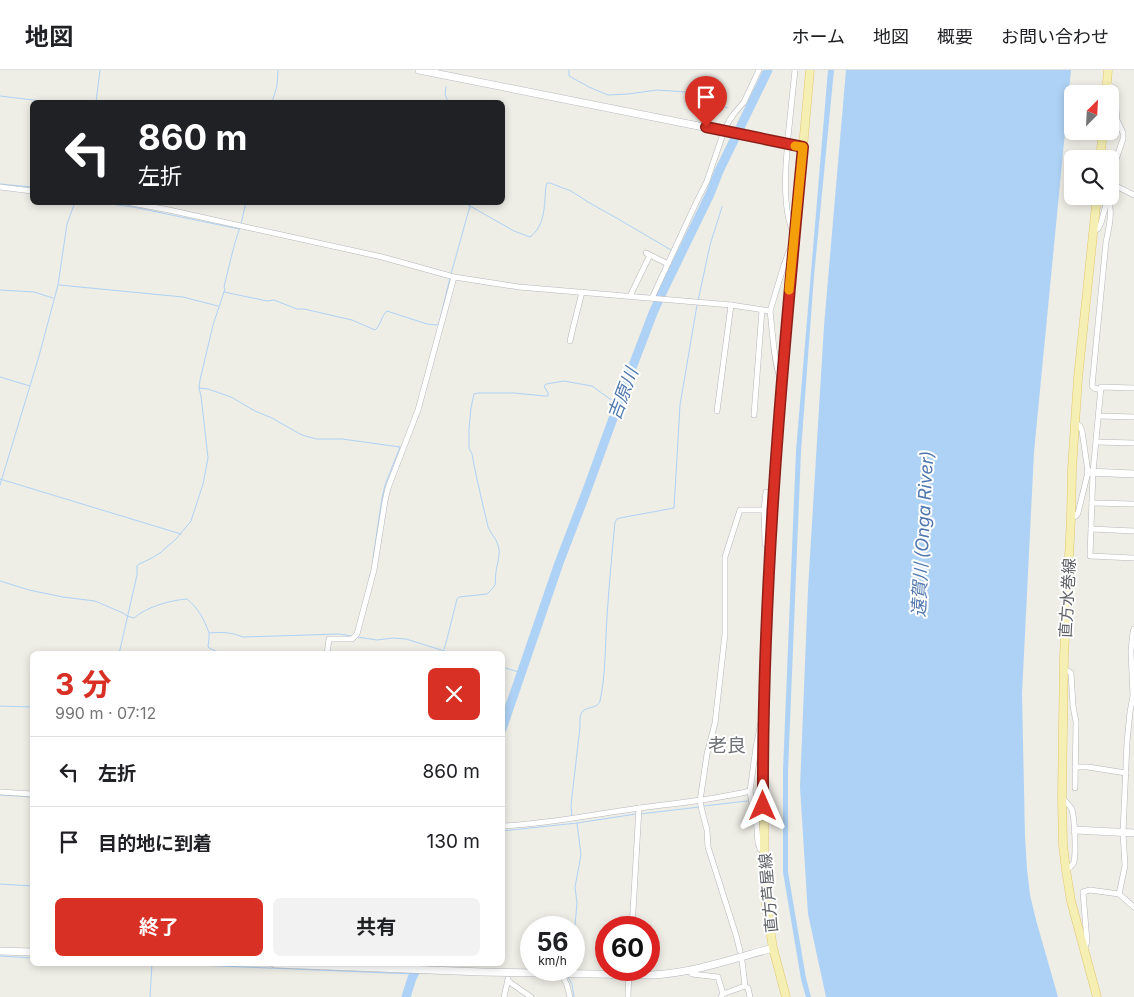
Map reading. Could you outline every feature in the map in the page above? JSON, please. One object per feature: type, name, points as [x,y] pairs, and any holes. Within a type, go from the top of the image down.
[{"type":"main road","name":"直方芦屋線","points":[[786,997],[773,948],[766,905],[764,715],[770,548],[781,379],[810,70]]},
{"type":"main road","points":[[1107,84],[1108,70]]},
{"type":"main road","name":"直方水巻線","points":[[1096,205],[1078,378],[1072,470],[1064,670],[1062,798],[1063,845],[1071,901],[1097,997]]},
{"type":"street","points":[[419,70],[803,147]]},
{"type":"street","points":[[652,298],[708,181],[733,114],[744,102],[759,70]]},
{"type":"street","points":[[788,137],[795,70]]},
{"type":"street","points":[[1107,84],[1114,88],[1117,120],[1123,133],[1119,151]]},
{"type":"street","points":[[787,151],[786,188],[789,220],[795,236]]},
{"type":"street","points":[[0,187],[30,191]]},
{"type":"street","points":[[1119,189],[1134,195]]},
{"type":"street","points":[[1094,230],[1098,229],[1101,223],[1108,196],[1110,202],[1109,229],[1106,242],[1092,386],[1101,390]]},
{"type":"street","points":[[142,205],[382,257],[454,277],[519,287],[770,310]]},
{"type":"street","points":[[781,379],[777,367],[770,310],[784,265],[794,246]]},
{"type":"street","points":[[630,296],[648,254],[668,264]]},
{"type":"street","points":[[327,651],[329,639],[352,639],[356,634],[374,570],[384,500],[418,410],[454,277]]},
{"type":"street","points":[[570,341],[582,292]]},
{"type":"street","points":[[717,411],[731,306]]},
{"type":"street","points":[[754,415],[762,310]]},
{"type":"street","points":[[1071,518],[1078,513],[1091,472],[1101,387],[1134,388]]},
{"type":"street","points":[[1099,416],[1134,417]]},
{"type":"street","points":[[1076,422],[1082,431],[1091,472],[1090,556],[1134,558]]},
{"type":"street","points":[[1096,442],[1134,443]]},
{"type":"street","points":[[1091,472],[1134,474]]},
{"type":"street","points":[[766,492],[764,510],[765,544],[770,548]]},
{"type":"street","points":[[1092,502],[1134,504]]},
{"type":"street","points":[[740,951],[708,848],[707,830],[700,801],[707,754],[715,723],[724,642],[725,558],[740,510],[764,510]]},
{"type":"street","points":[[1091,529],[1134,530]]},
{"type":"street","points":[[1119,894],[1125,866],[1123,833],[1132,696],[1132,632],[1134,629]]},
{"type":"street","points":[[1064,670],[1071,673],[1076,722],[1075,788]]},
{"type":"street","points":[[764,715],[756,747],[750,792],[756,816],[758,843],[760,849],[764,851]]},
{"type":"street","points":[[1075,767],[1088,767],[1126,773]]},
{"type":"street","points":[[0,792],[30,794]]},
{"type":"street","points":[[505,826],[700,801],[750,792]]},
{"type":"street","points":[[1062,798],[1072,810],[1075,830],[1074,862],[1071,868],[1066,870]]},
{"type":"street","points":[[633,916],[639,808]]},
{"type":"street","points":[[1075,830],[1134,833]]},
{"type":"street","points":[[1084,950],[1087,942],[1083,892],[1090,890],[1119,894],[1134,907]]},
{"type":"street","points":[[660,974],[670,974],[689,970],[773,948]]},
{"type":"street","points":[[0,951],[30,952]]},
{"type":"street","points":[[742,961],[745,986],[748,988],[750,997]]},
{"type":"street","points":[[413,966],[520,973]]},
{"type":"street","points":[[689,970],[692,974],[718,977],[721,996],[745,986]]},
{"type":"street","points":[[504,997],[508,973]]},
{"type":"street","points":[[565,981],[570,997]]},
{"type":"street","points":[[628,997],[629,981]]},
{"type":"street","points":[[508,982],[531,997]]},
{"type":"water","points":[[828,70],[834,70],[814,276],[801,451],[788,772],[788,872],[811,997],[806,997],[801,979],[783,872],[783,771],[796,451]]},
{"type":"water","name":"遠賀川 (Onga River)","points":[[846,70],[1071,70],[1070,85],[1064,85],[1064,140],[1034,452],[1022,694],[1025,837],[1030,895],[1058,997],[826,997],[808,914],[800,787],[808,589],[824,326]]},
{"type":"waterway","points":[[96,100],[100,70]]},
{"type":"waterway","points":[[273,100],[277,86],[278,70]]},
{"type":"waterway","points":[[569,70],[569,76],[608,95],[657,90],[686,92],[728,108]]},
{"type":"waterway","name":"吉原川","points":[[505,720],[559,563],[653,313],[768,70]]},
{"type":"waterway","points":[[446,87],[445,94],[447,100]]},
{"type":"waterway","points":[[0,96],[33,100]]},
{"type":"waterway","name":"吉原川","points":[[743,114],[747,115]]},
{"type":"waterway","points":[[468,205],[514,231],[530,237],[542,220],[546,186],[547,183],[550,183],[571,191],[671,250]]},
{"type":"waterway","points":[[0,184],[30,187]]},
{"type":"waterway","points":[[0,485],[39,356],[58,285],[67,224],[74,205]]},
{"type":"waterway","points":[[118,205],[239,229]]},
{"type":"waterway","points":[[241,224],[245,205]]},
{"type":"waterway","points":[[451,274],[470,206]]},
{"type":"waterway","points":[[698,301],[710,245],[722,207]]},
{"type":"waterway","points":[[120,651],[137,575],[137,566],[160,553],[176,539],[191,521],[203,484],[208,458],[199,388],[200,380],[240,227]]},
{"type":"waterway","points":[[224,292],[267,301],[274,300],[297,309],[352,320],[375,330],[387,311],[427,324],[437,325],[450,278]]},
{"type":"waterway","points":[[59,285],[183,297],[218,306]]},
{"type":"waterway","points":[[0,290],[34,292],[53,298]]},
{"type":"waterway","points":[[572,818],[571,805],[580,715],[584,710],[599,704],[602,690],[615,522],[620,518],[674,508],[680,405],[697,305]]},
{"type":"waterway","points":[[0,377],[30,386]]},
{"type":"waterway","points":[[444,649],[457,599],[459,597],[487,594],[490,591],[495,585],[499,555],[499,548],[488,527],[472,454],[469,448],[469,429],[474,394],[514,393],[548,396],[544,386],[546,384],[564,381],[592,386],[610,399],[619,402]]},
{"type":"waterway","points":[[199,388],[231,397],[305,436],[317,439],[342,439],[400,447],[385,485],[373,558]]},
{"type":"waterway","points":[[0,479],[181,534]]},
{"type":"waterway","points":[[369,578],[372,569]]},
{"type":"waterway","points":[[0,581],[29,590],[95,601],[134,618],[159,605],[187,599],[201,614],[209,633],[226,633],[243,637],[339,634],[351,636]]},
{"type":"waterway","points":[[209,634],[208,646],[216,651]]},
{"type":"waterway","points":[[357,637],[377,640],[406,639],[444,651]]},
{"type":"waterway","points":[[505,668],[522,673]]},
{"type":"waterway","points":[[0,706],[30,707]]},
{"type":"waterway","points":[[0,795],[30,797]]},
{"type":"waterway","points":[[704,806],[747,801]]},
{"type":"waterway","points":[[640,814],[700,807]]},
{"type":"waterway","points":[[505,831],[636,814]]},
{"type":"waterway","points":[[576,916],[577,903],[575,887],[581,855],[577,823]]},
{"type":"waterway","points":[[0,884],[30,886]]},
{"type":"waterway","points":[[0,956],[30,958]]},
{"type":"waterway","points":[[150,997],[152,966]]},
{"type":"waterway","points":[[220,966],[414,974]]},
{"type":"waterway","name":"吉原川","points":[[406,997],[418,966]]},
{"type":"waterway","points":[[570,981],[574,997]]},
{"type":"slow traffic","points":[[789,290],[803,147],[795,146]]},
{"type":"district","name":"老良","points":[[727,745]]},
{"type":"route","points":[[706,127],[803,147],[781,379],[770,548],[763,806]]}]
